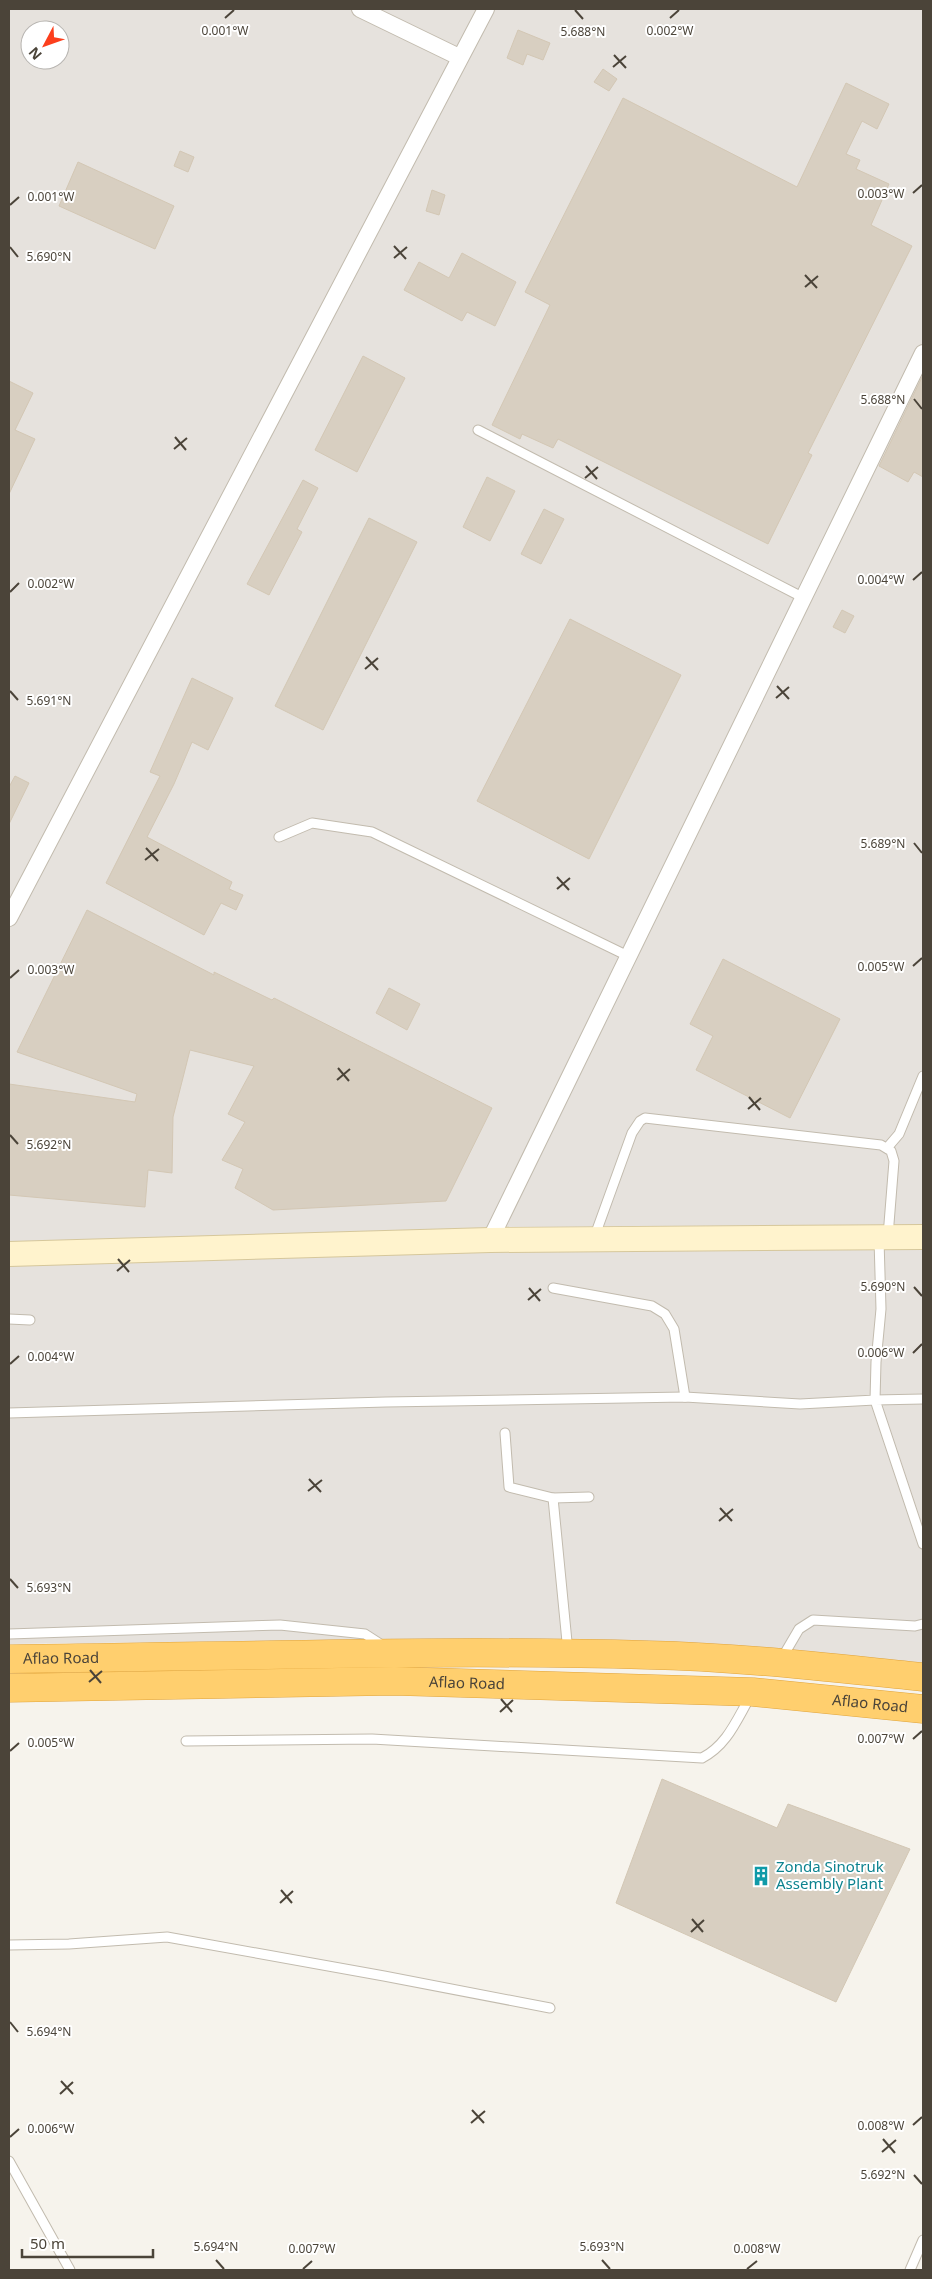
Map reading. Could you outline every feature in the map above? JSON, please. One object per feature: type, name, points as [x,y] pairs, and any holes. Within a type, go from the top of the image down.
[{"type":"highway","name":"Aflao Road","points":[[9,1659],[395,1654],[650,1655],[779,1663],[923,1677]]},
{"type":"highway","name":"Aflao Road","points":[[9,1688],[394,1680],[753,1692],[923,1708]]},
{"type":"street","points":[[360,9],[459,57]]},
{"type":"street","points":[[9,918],[459,57],[486,9]]},
{"type":"street","points":[[490,1240],[923,354]]},
{"type":"street","points":[[9,1254],[490,1240],[923,1237]]},
{"type":"lane","points":[[478,430],[804,598]]},
{"type":"lane","points":[[279,838],[312,823],[372,832],[628,956]]},
{"type":"lane","points":[[887,1148],[899,1134],[923,1076]]},
{"type":"lane","points":[[594,1239],[632,1133],[645,1118],[881,1145],[891,1151],[894,1161],[884,1237],[875,1400],[923,1544]]},
{"type":"lane","points":[[552,1288],[652,1306],[665,1314],[674,1329],[685,1397]]},
{"type":"lane","points":[[9,1319],[30,1320]]},
{"type":"lane","points":[[9,1413],[386,1402],[685,1397],[800,1404],[923,1399]]},
{"type":"lane","points":[[505,1433],[509,1488],[553,1498],[589,1497]]},
{"type":"lane","points":[[553,1498],[568,1654]]},
{"type":"lane","points":[[779,1663],[799,1629],[813,1620],[915,1626],[923,1624]]},
{"type":"lane","points":[[9,1634],[280,1625],[366,1634],[395,1654]]},
{"type":"lane","points":[[186,1741],[372,1739],[702,1758],[715,1751],[724,1742],[753,1692]]},
{"type":"lane","points":[[9,1945],[69,1944],[166,1937],[375,1974],[550,2008]]},
{"type":"lane","points":[[9,2161],[70,2270]]},
{"type":"lane","points":[[910,2270],[920,2255],[923,2240]]},
{"type":"shaded area","points":[[9,9],[923,9],[923,1663],[624,1643],[416,1639],[9,1644]]},
{"type":"building","points":[[518,30],[550,43],[543,60],[527,54],[523,65],[507,58]]},
{"type":"building","points":[[603,69],[617,79],[609,91],[594,82]]},
{"type":"building","points":[[846,83],[889,104],[877,129],[862,121],[846,154],[860,160],[856,169],[889,184],[871,225],[912,246],[808,453],[812,455],[768,544],[558,439],[553,448],[522,434],[520,439],[492,425],[550,305],[525,292],[623,98],[797,187]]},
{"type":"building","points":[[180,151],[194,157],[188,172],[174,166]]},
{"type":"building","points":[[78,162],[174,206],[155,249],[59,206]]},
{"type":"building","points":[[432,190],[445,195],[439,215],[426,211]]},
{"type":"building","points":[[462,253],[516,282],[495,326],[467,312],[462,321],[404,290],[419,262],[449,278]]},
{"type":"building","points":[[363,356],[405,378],[357,472],[315,450]]},
{"type":"building","points":[[923,375],[923,477],[914,472],[908,482],[879,466]]},
{"type":"building","points":[[9,381],[33,393],[15,430],[35,439],[9,494]]},
{"type":"building","points":[[487,477],[515,491],[490,541],[463,527]]},
{"type":"building","points":[[303,480],[318,488],[297,529],[302,532],[269,595],[247,584]]},
{"type":"building","points":[[544,509],[564,519],[541,564],[521,554]]},
{"type":"building","points":[[369,518],[417,542],[323,730],[275,706]]},
{"type":"building","points":[[842,610],[854,616],[845,633],[833,627]]},
{"type":"building","points":[[570,619],[681,675],[589,859],[477,801]]},
{"type":"building","points":[[192,678],[233,698],[208,750],[192,742],[174,784],[147,837],[232,882],[229,889],[243,895],[236,910],[221,903],[204,935],[106,883],[160,776],[150,772]]},
{"type":"building","points":[[15,776],[29,783],[9,824],[9,787]]},
{"type":"building","points":[[87,910],[214,975],[214,972],[272,1000],[274,998],[492,1108],[446,1201],[273,1210],[235,1188],[243,1169],[222,1160],[245,1122],[228,1114],[254,1066],[190,1050],[173,1117],[172,1173],[148,1170],[145,1207],[9,1195],[9,1084],[135,1102],[137,1094],[17,1052]]},
{"type":"building","points":[[723,959],[840,1019],[790,1118],[696,1070],[713,1036],[690,1024]]},
{"type":"building","points":[[389,988],[420,1004],[407,1030],[376,1013]]},
{"type":"building","name":"Zonda Sinotruk Assembly Plant","points":[[662,1779],[777,1828],[788,1804],[910,1849],[836,2002],[616,1903]]},
{"type":"place","name":"Zonda Sinotruk Assembly Plant","points":[[761,1876]]}]
